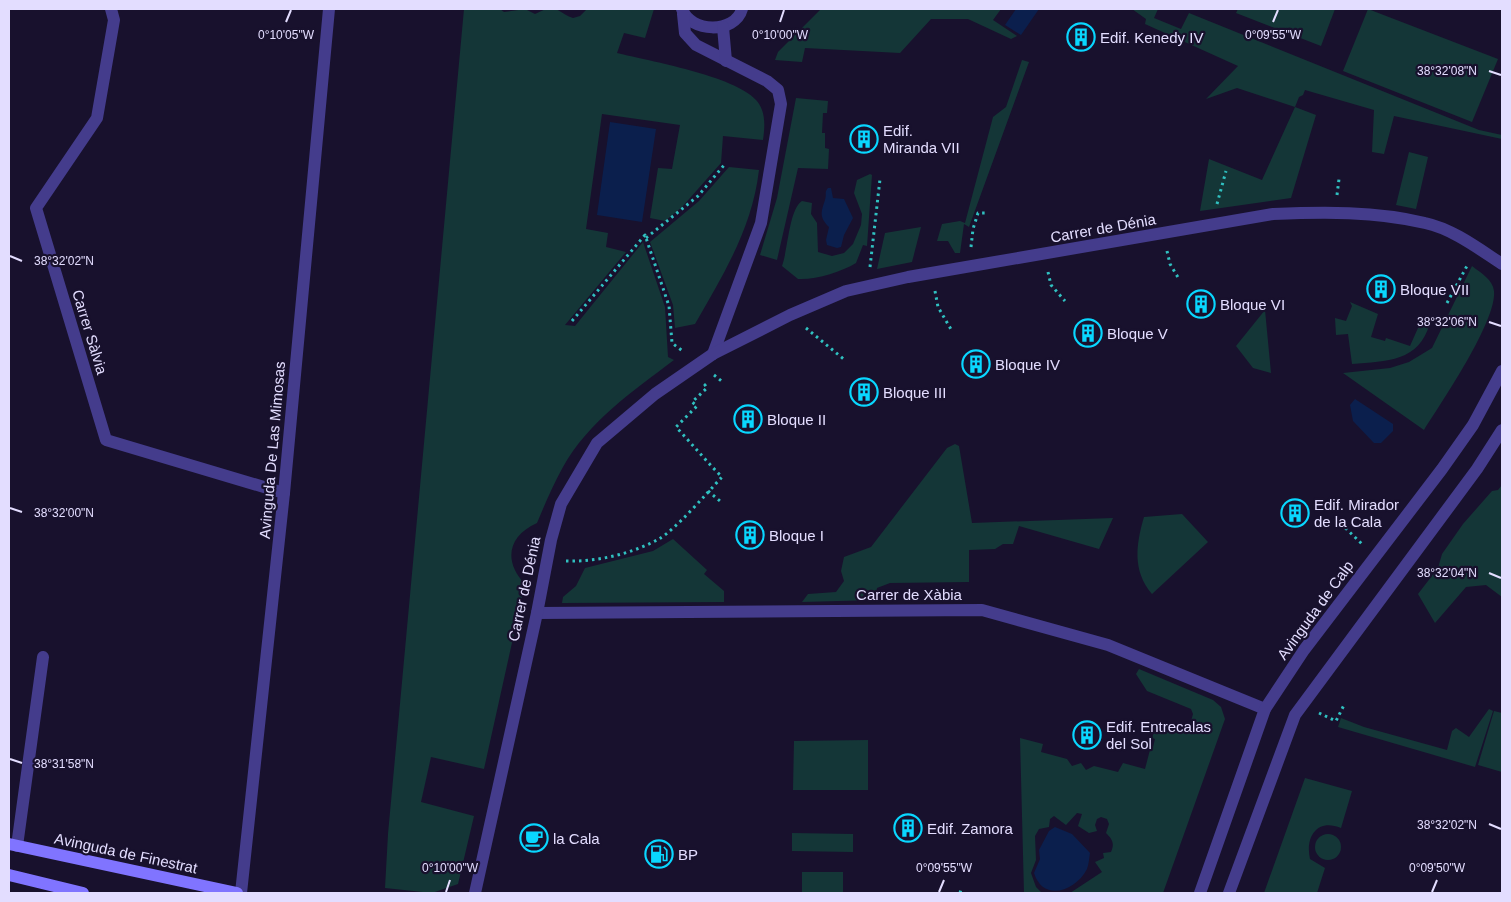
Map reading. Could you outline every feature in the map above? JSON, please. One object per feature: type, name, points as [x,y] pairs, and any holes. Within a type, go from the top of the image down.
[{"type":"main road","name":"Avinguda de Finestrat","points":[[13,845],[237,893]]},
{"type":"main road","points":[[9,875],[83,893]]},
{"type":"street","name":"Carrer Sàlvia","points":[[111,9],[114,20],[97,118],[36,208],[106,440],[284,493]]},
{"type":"street","name":"Avinguda De Las Mimosas","points":[[241,893],[284,493],[329,9]]},
{"type":"street","points":[[682,11],[701,27],[724,26],[741,13],[742,9]]},
{"type":"street","points":[[682,11],[685,33],[696,45],[767,81],[778,90],[781,104],[761,223],[713,354]]},
{"type":"street","points":[[724,26],[726,61]]},
{"type":"street","name":"Carrer de Dénia","points":[[474,893],[561,504],[597,443],[655,394],[713,354],[790,315],[846,291],[931,273],[1273,214],[1330,211],[1426,223],[1476,248],[1502,264]]},
{"type":"street","name":"Avinguda de Calp","points":[[1200,893],[1265,709],[1304,650],[1473,425],[1502,371]]},
{"type":"street","points":[[1229,893],[1288,730],[1302,705],[1476,469],[1502,430]]},
{"type":"street","name":"Carrer de Xàbia","points":[[537,613],[982,610],[1108,645],[1265,709]]},
{"type":"street","points":[[13,845],[43,657]]},
{"type":"path","points":[[646,238],[698,196],[725,164]]},
{"type":"path","points":[[1214,225],[1226,171]]},
{"type":"path","points":[[872,285],[870,270],[880,178]]},
{"type":"path","points":[[970,267],[973,229],[978,213],[987,213]]},
{"type":"path","points":[[1163,234],[1170,264],[1179,279]]},
{"type":"path","points":[[572,321],[645,235],[646,238]]},
{"type":"path","points":[[646,238],[669,306],[672,343],[698,364]]},
{"type":"path","points":[[1448,303],[1476,248]]},
{"type":"path","points":[[1043,255],[1051,285],[1065,301]]},
{"type":"path","points":[[931,273],[938,307],[952,331]]},
{"type":"path","points":[[790,315],[846,362]]},
{"type":"path","points":[[547,560],[586,562],[627,552],[652,542],[660,538],[722,477],[704,460],[698,450],[676,427],[697,406],[692,402],[707,388],[705,385],[716,376]]},
{"type":"path","points":[[708,492],[720,502]]},
{"type":"path","points":[[1336,519],[1376,556]]},
{"type":"path","points":[[1302,705],[1336,721],[1344,705]]},
{"type":"green space","points":[[552,8],[573,18],[580,16],[587,9],[654,9],[645,38],[624,33],[617,53],[691,70],[745,91],[756,100],[762,109],[764,129],[763,140],[723,136],[721,163],[682,207],[665,221],[650,218],[658,168],[672,169],[680,125],[602,114],[586,229],[608,233],[606,247],[626,252],[565,325],[575,326],[643,242],[665,307],[668,357],[674,360],[612,408],[585,436],[563,467],[537,523],[527,528],[515,542],[511,558],[518,575],[525,584],[484,769],[431,757],[421,802],[474,816],[458,884],[432,893],[385,888],[388,834],[464,9],[500,9],[504,12],[525,9],[535,14]]},
{"type":"green space","points":[[821,9],[1001,9],[993,20],[1017,36],[1011,39],[968,19],[931,19],[900,53],[805,48],[802,62],[775,60],[778,52]]},
{"type":"green space","points":[[1132,9],[1158,9],[1154,18],[1181,29],[1189,13],[1479,130],[1502,135],[1502,139],[1394,116],[1384,154],[1372,152],[1374,110],[1305,90],[1303,95],[1299,97],[1295,107],[1237,88],[1206,99],[1238,66],[1145,24],[1146,19]]},
{"type":"green space","points":[[1238,9],[1335,9],[1321,46],[1236,13]]},
{"type":"green space","points":[[1368,9],[1498,59],[1472,122],[1343,71]]},
{"type":"green space","points":[[1022,60],[1029,62],[969,227],[964,224],[960,253],[955,253],[948,241],[937,241],[942,224],[960,221],[965,223],[993,117],[1006,107]]},
{"type":"green space","points":[[796,98],[828,101],[827,113],[823,113],[822,133],[825,133],[825,148],[829,149],[828,169],[798,168],[777,260],[760,255],[777,198]]},
{"type":"green space","points":[[1295,107],[1316,115],[1291,198],[1200,211],[1209,159],[1262,180]]},
{"type":"green space","points":[[1409,152],[1428,157],[1416,209],[1396,205]]},
{"type":"green space","points":[[729,167],[759,170],[750,212],[735,250],[695,324],[675,328],[673,305],[650,242],[699,201]]},
{"type":"green space","points":[[870,174],[872,175],[867,246],[863,245],[856,263],[828,275],[798,279],[782,266],[794,212],[798,205],[802,201],[812,203],[811,214],[817,223],[818,252],[832,256],[844,253],[853,244],[861,225],[862,214],[854,193],[857,180]]},
{"type":"green space","points":[[921,227],[912,262],[877,269],[885,233]]},
{"type":"green space","points":[[1472,266],[1491,283],[1494,291],[1493,304],[1478,341],[1424,430],[1343,373],[1390,368],[1409,362],[1432,348]]},
{"type":"green space","points":[[1350,302],[1378,314],[1371,337],[1385,341],[1386,338],[1410,346],[1422,319],[1430,323],[1425,336],[1410,352],[1389,360],[1352,364],[1348,334],[1336,335],[1335,318],[1346,321],[1352,306]]},
{"type":"green space","points":[[1265,310],[1271,373],[1253,368],[1236,346]]},
{"type":"green space","points":[[955,444],[959,446],[972,523],[1113,518],[1099,549],[1019,526],[1013,544],[1003,544],[995,549],[969,550],[969,582],[890,583],[877,588],[876,600],[802,602],[808,594],[836,592],[844,581],[841,571],[844,557],[871,547],[947,448]]},
{"type":"green space","points":[[1502,485],[1502,597],[1486,585],[1466,587],[1435,623],[1418,594],[1438,568],[1442,554],[1463,524],[1492,491],[1498,490]]},
{"type":"green space","points":[[1182,514],[1208,542],[1152,594],[1141,576],[1137,557],[1144,517]]},
{"type":"green space","points":[[673,539],[707,570],[704,574],[724,591],[724,602],[562,603],[563,597],[576,586],[585,568],[653,551]]},
{"type":"green space","points":[[1139,669],[1213,700],[1221,707],[1225,719],[1163,893],[1070,893],[1102,872],[1095,862],[1104,858],[1103,853],[1111,852],[1113,846],[1111,839],[1106,833],[1109,824],[1107,819],[1101,817],[1097,819],[1095,825],[1097,831],[1089,833],[1078,826],[1082,814],[1077,813],[1066,825],[1054,816],[1050,819],[1049,827],[1039,829],[1035,836],[1036,860],[1031,873],[1036,887],[1042,893],[1024,893],[1020,738],[1043,744],[1041,752],[1067,759],[1072,766],[1081,763],[1086,770],[1094,766],[1118,772],[1123,763],[1145,769],[1151,746],[1153,747],[1155,739],[1152,738],[1156,726],[1176,724],[1189,729],[1193,714],[1191,709],[1147,691],[1136,674]]},
{"type":"green space","points":[[1489,709],[1493,711],[1475,767],[1338,727],[1341,718],[1364,727],[1447,750],[1452,731],[1456,728],[1469,737]]},
{"type":"green space","points":[[1494,711],[1502,713],[1502,772],[1478,765]]},
{"type":"green space","points":[[868,740],[868,790],[793,790],[794,741]]},
{"type":"green space","points":[[1305,778],[1352,791],[1341,828],[1325,826],[1315,831],[1311,837],[1309,843],[1310,859],[1325,868],[1317,893],[1264,893]]},
{"type":"green space","points":[[792,833],[853,834],[853,852],[792,851]]},
{"type":"green space","points":[[1328,834],[1337,838],[1341,847],[1337,856],[1328,860],[1319,856],[1315,847],[1319,838]]},
{"type":"green space","points":[[802,872],[843,872],[843,893],[802,893]]},
{"type":"water","points":[[1016,9],[1039,9],[1021,35],[1005,25]]},
{"type":"water","points":[[610,122],[656,129],[642,222],[597,215]]},
{"type":"water","points":[[828,188],[831,188],[833,198],[844,199],[853,218],[844,235],[841,247],[837,248],[827,245],[826,240],[829,227],[822,214]]},
{"type":"water","points":[[1355,399],[1393,424],[1393,431],[1381,443],[1374,443],[1353,421],[1350,405]]},
{"type":"water","points":[[1055,827],[1072,834],[1090,853],[1087,869],[1082,877],[1067,888],[1052,891],[1044,888],[1038,882],[1034,873],[1040,859],[1039,850],[1049,831]]},
{"type":"place","name":"Edif. Kenedy IV","points":[[1081,37]]},
{"type":"place","name":"Edif. Miranda VII","points":[[864,139]]},
{"type":"place","name":"Bloque VII","points":[[1381,289]]},
{"type":"place","name":"Bloque VI","points":[[1201,304]]},
{"type":"place","name":"Bloque V","points":[[1088,333]]},
{"type":"place","name":"Bloque IV","points":[[976,364]]},
{"type":"place","name":"Bloque III","points":[[864,392]]},
{"type":"place","name":"Bloque II","points":[[748,419]]},
{"type":"place","name":"Edif. Mirador de la Cala","points":[[1295,513]]},
{"type":"place","name":"Bloque I","points":[[750,535]]},
{"type":"place","name":"Edif. Entrecalas del Sol","points":[[1087,735]]},
{"type":"place","name":"Edif. Zamora","points":[[908,828]]},
{"type":"place","name":"la Cala","points":[[534,838]]},
{"type":"place","name":"BP","points":[[659,854]]}]
